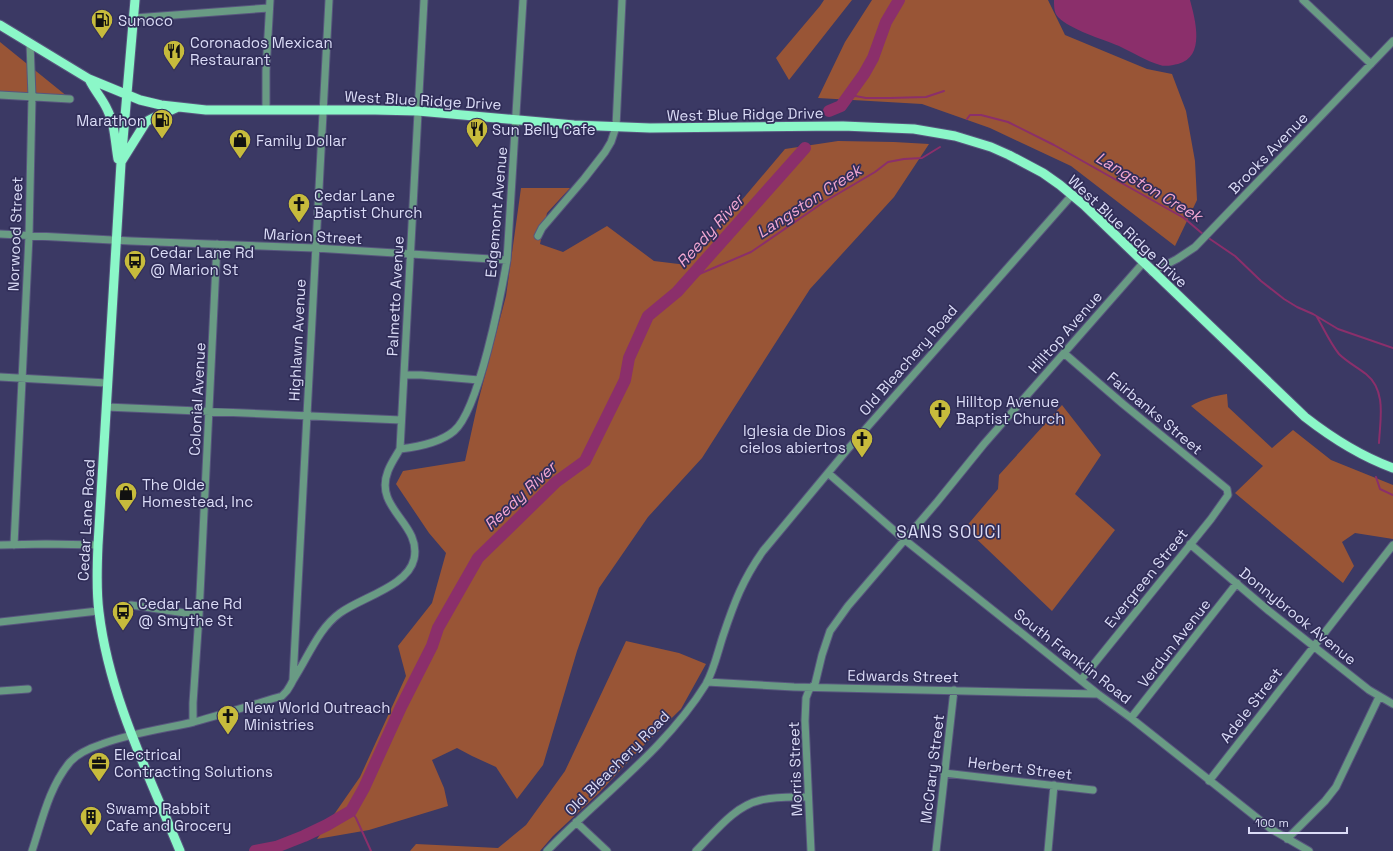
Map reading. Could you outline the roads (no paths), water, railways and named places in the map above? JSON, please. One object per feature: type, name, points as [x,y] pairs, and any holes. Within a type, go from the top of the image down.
[{"type":"main road","name":"Cedar Lane Road","points":[[135,0],[120,176],[107,383],[98,545],[98,611],[105,651],[117,696],[148,776],[180,851]]},
{"type":"main road","name":"West Blue Ridge Drive","points":[[0,25],[89,79],[145,102],[176,108],[206,110],[266,109],[418,111],[574,125],[678,129],[843,126],[914,129],[972,140],[1009,155],[1043,173],[1072,195],[1305,417],[1347,447],[1393,468]]},
{"type":"main road","name":"Cedar Lane Road","points":[[89,79],[93,88],[108,109],[112,123],[120,176]]},
{"type":"main road","name":"Cedar Lane Road","points":[[121,163],[146,122],[176,108]]},
{"type":"street","points":[[266,109],[266,71],[270,0]]},
{"type":"street","name":"Highlawn Avenue","points":[[292,681],[329,0]]},
{"type":"street","name":"Palmetto Avenue","points":[[400,450],[424,0]]},
{"type":"street","name":"Edgemont Avenue","points":[[400,450],[440,439],[455,430],[461,424],[466,415],[479,380],[503,286],[507,260],[523,0]]},
{"type":"street","points":[[538,236],[542,228],[584,179],[611,142],[616,127],[622,0]]},
{"type":"street","points":[[1303,0],[1371,64]]},
{"type":"street","points":[[134,18],[269,8]]},
{"type":"street","name":"Brooks Avenue","points":[[1152,272],[1186,254],[1201,241],[1393,41]]},
{"type":"street","name":"Norwood Street","points":[[14,545],[28,236],[32,97],[30,43]]},
{"type":"street","points":[[0,95],[70,99]]},
{"type":"street","name":"Old Bleachery Road","points":[[547,851],[641,762],[693,704],[707,682],[734,603],[751,568],[763,550],[881,411],[1072,195]]},
{"type":"street","name":"Marion Street","points":[[0,234],[315,248],[507,260]]},
{"type":"street","name":"Colonial Avenue","points":[[193,722],[217,244]]},
{"type":"street","name":"Hilltop Avenue","points":[[812,687],[817,676],[826,642],[834,624],[984,444],[1065,354],[1143,263]]},
{"type":"street","name":"Fairbanks Street","points":[[1065,354],[1228,491]]},
{"type":"street","points":[[404,375],[479,380]]},
{"type":"street","points":[[0,377],[107,383]]},
{"type":"street","points":[[106,407],[401,420]]},
{"type":"street","points":[[32,851],[51,794],[59,778],[77,755],[132,734],[193,722],[282,696],[289,690],[292,681],[321,633],[333,619],[350,607],[398,582],[405,576],[412,566],[415,552],[413,538],[406,525],[391,506],[385,489],[387,471],[400,450]]},
{"type":"street","name":"South Franklin Road","points":[[828,473],[905,540],[1098,694],[1131,718],[1271,829],[1309,851]]},
{"type":"street","name":"Evergreen Street","points":[[1081,680],[1227,497],[1228,491]]},
{"type":"street","name":"Donnybrook Avenue","points":[[1190,544],[1237,584],[1369,690],[1393,704]]},
{"type":"street","name":"Adele Street","points":[[1209,780],[1393,544]]},
{"type":"street","points":[[0,545],[98,545]]},
{"type":"street","name":"Verdun Avenue","points":[[1131,718],[1237,584]]},
{"type":"street","points":[[131,606],[199,615]]},
{"type":"street","points":[[0,622],[98,611]]},
{"type":"street","name":"Edwards Street","points":[[707,682],[812,687],[1098,694]]},
{"type":"street","name":"Morris Street","points":[[812,687],[807,694],[805,721],[812,851]]},
{"type":"street","points":[[0,692],[28,689]]},
{"type":"street","name":"McCrary Street","points":[[936,851],[954,690]]},
{"type":"street","points":[[1287,839],[1325,801],[1336,787],[1379,697]]},
{"type":"street","name":"Herbert Street","points":[[944,773],[1093,790]]},
{"type":"street","points":[[1048,851],[1054,785]]},
{"type":"street","points":[[696,851],[732,815],[749,804],[769,798],[808,797]]},
{"type":"street","points":[[576,822],[607,851]]},
{"type":"waterway","name":"Reedy River","points":[[829,111],[841,106],[864,74],[873,58],[886,22],[899,0]]},
{"type":"waterway","points":[[850,95],[866,98],[926,97],[944,91]]},
{"type":"waterway","name":"Langston Creek","points":[[967,119],[970,115],[981,115],[1008,122],[1054,145],[1184,218],[1204,235]]},
{"type":"waterway","name":"Langston Creek","points":[[690,278],[751,252],[824,202],[875,172],[888,162],[922,158],[940,147]]},
{"type":"waterway","name":"Reedy River","points":[[255,851],[276,847],[304,836],[351,811],[364,788],[401,707],[432,646],[438,628],[478,558],[556,482],[585,461],[625,380],[629,358],[648,316],[677,292],[805,148]]},
{"type":"waterway","name":"Langston Creek","points":[[1207,237],[1235,256],[1261,281],[1297,307],[1313,314],[1338,329],[1393,348]]},
{"type":"waterway","points":[[1317,317],[1339,354],[1345,360],[1366,374],[1373,381],[1377,389],[1381,406],[1379,443]]},
{"type":"waterway","points":[[1376,477],[1380,489],[1393,495]]},
{"type":"waterway","points":[[351,811],[356,818],[371,851]]},
{"type":"place","name":"Sunoco","points":[[102,40]]},
{"type":"place","name":"Coronados Mexican Restaurant","points":[[174,70]]},
{"type":"place","name":"Marathon","points":[[162,140]]},
{"type":"place","name":"Sun Belly Cafe","points":[[477,148]]},
{"type":"place","name":"Family Dollar","points":[[240,160]]},
{"type":"place","name":"Cedar Lane Baptist Church","points":[[299,224]]},
{"type":"place","name":"Cedar Lane Rd @ Marion St","points":[[135,280]]},
{"type":"place","name":"Hilltop Avenue Baptist Church","points":[[940,430]]},
{"type":"place","name":"Iglesia de Dios cielos abiertos","points":[[862,458]]},
{"type":"place","name":"The Olde Homestead, Inc","points":[[126,512]]},
{"type":"place","name":"Cedar Lane Rd @ Smythe St","points":[[123,632]]},
{"type":"place","name":"New World Outreach Ministries","points":[[228,736]]},
{"type":"place","name":"Electrical Contracting Solutions","points":[[99,782]]},
{"type":"place","name":"Swamp Rabbit Cafe and Grocery","points":[[91,836]]},
{"type":"district","name":"SANS SOUCI","points":[[949,532]]}]
